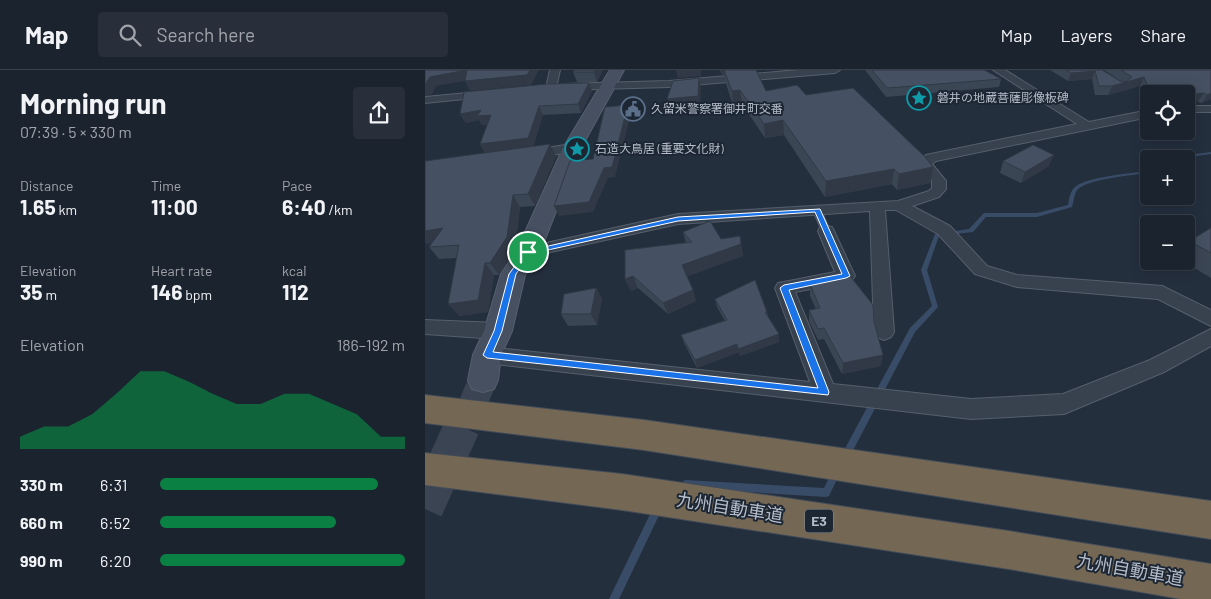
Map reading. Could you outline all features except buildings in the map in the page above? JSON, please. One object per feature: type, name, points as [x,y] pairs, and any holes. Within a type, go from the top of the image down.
[{"type":"highway","points":[[425,409],[644,435],[1211,520]]},
{"type":"highway","name":"九州自動車道","points":[[425,468],[632,493],[1009,550],[1211,584]]},
{"type":"main road","points":[[483,380],[487,355],[498,331],[513,274],[528,252],[572,148],[612,78]]},
{"type":"street","points":[[555,70],[547,88],[612,78],[669,84],[835,70]]},
{"type":"street","points":[[997,70],[1088,126]]},
{"type":"street","points":[[425,100],[504,93]]},
{"type":"street","points":[[1195,109],[1211,109]]},
{"type":"street","points":[[528,252],[678,219],[899,205],[934,194],[939,189],[939,181],[925,164],[931,158],[1140,115]]},
{"type":"street","points":[[513,156],[572,148]]},
{"type":"street","points":[[899,205],[944,230],[981,270],[1017,281],[1162,292],[1211,319]]},
{"type":"street","points":[[877,207],[884,332]]},
{"type":"street","points":[[825,392],[784,288],[846,276],[826,231]]},
{"type":"street","points":[[425,328],[498,331]]},
{"type":"street","points":[[487,355],[971,409],[1064,404],[1157,366],[1211,337]]},
{"type":"lane","points":[[817,210],[826,231]]},
{"type":"waterway","points":[[1195,155],[1211,153]]},
{"type":"waterway","points":[[845,457],[912,330],[935,307],[924,270],[937,235],[971,231],[985,215],[1037,215],[1070,206],[1076,188],[1081,185],[1110,177],[1140,173]]},
{"type":"waterway","points":[[686,484],[826,493],[836,473]]},
{"type":"waterway","points":[[614,599],[658,507]]},
{"type":"tunnel","points":[[470,410],[483,380]]},
{"type":"tunnel","points":[[425,509],[470,409]]},
{"type":"place","name":"磐井の地蔵菩薩彫像板碑","points":[[919,98]]},
{"type":"place","name":"久留米警察署御井町交番","points":[[633,109]]},
{"type":"place","name":"石造大鳥居 (重要文化財)","points":[[577,149]]},
{"type":"route","points":[[817,210],[846,276],[784,288],[825,392],[487,355],[498,331],[513,274],[528,252],[678,219],[817,210]]}]
